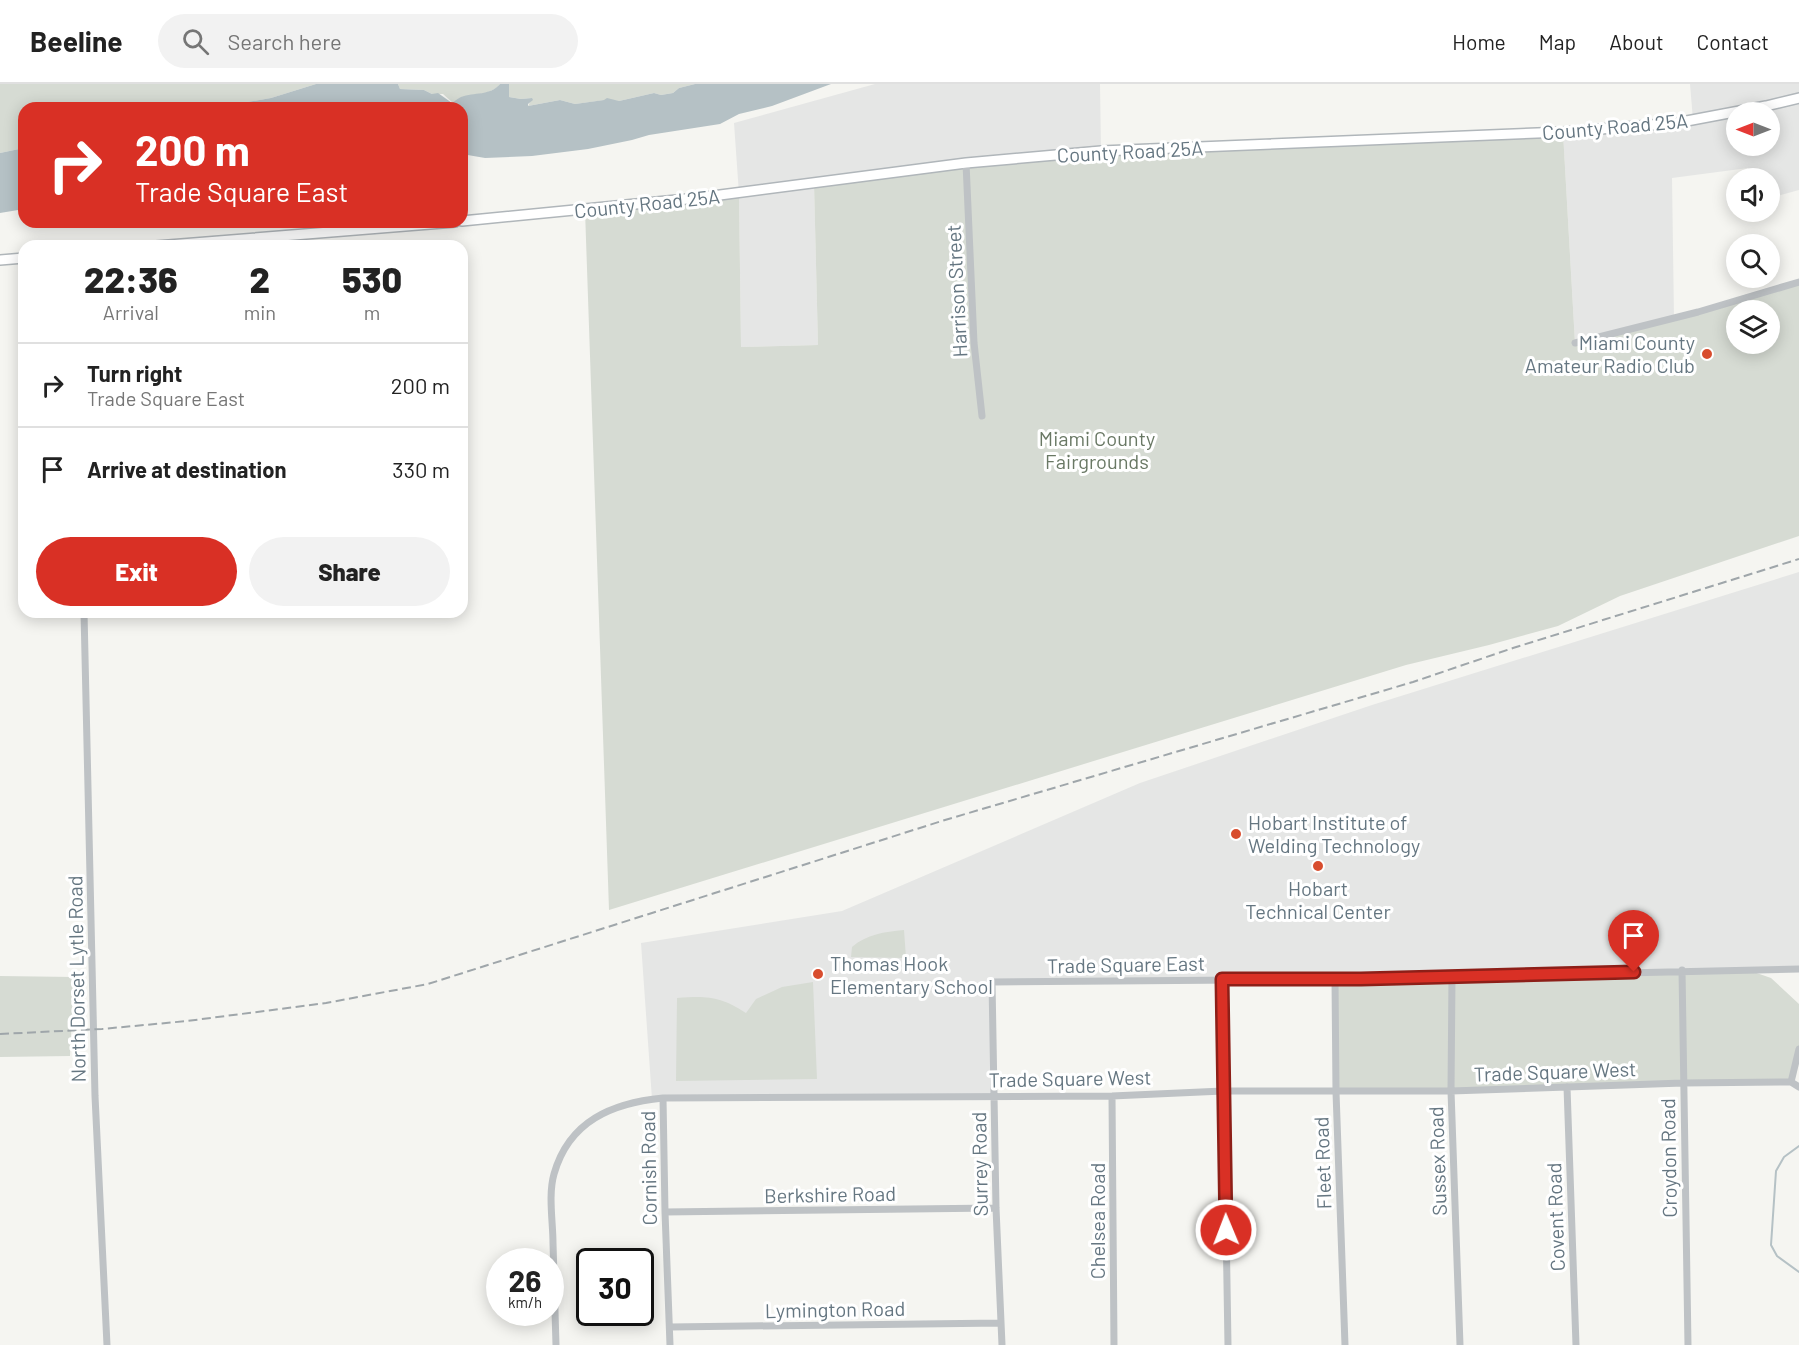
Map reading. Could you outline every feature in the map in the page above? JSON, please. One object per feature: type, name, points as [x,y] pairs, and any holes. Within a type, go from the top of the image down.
[{"type":"main road","name":"County Road 25A","points":[[468,220],[686,200],[966,163],[1101,151],[1585,130],[1676,123],[1799,98]]},
{"type":"main road","points":[[230,240],[380,228]]},
{"type":"main road","points":[[0,260],[18,258]]},
{"type":"street","name":"Harrison Street","points":[[966,163],[974,343],[982,416]]},
{"type":"street","points":[[1575,343],[1698,312],[1799,282]]},
{"type":"street","name":"North Dorset Lytle Road","points":[[84,618],[94,1074],[107,1345]]},
{"type":"street","name":"Trade Square East","points":[[992,982],[1335,979],[1799,969]]},
{"type":"street","name":"Croydon Road","points":[[1682,970],[1688,1345]]},
{"type":"street","name":"Sussex Road","points":[[1452,977],[1451,1090],[1460,1345]]},
{"type":"street","points":[[1222,979],[1228,1345]]},
{"type":"street","name":"Fleet Road","points":[[1335,979],[1336,1092],[1345,1345]]},
{"type":"street","name":"Surrey Road","points":[[992,982],[996,1208],[1002,1345]]},
{"type":"street","points":[[1799,1049],[1791,1082],[1799,1087]]},
{"type":"street","name":"Trade Square West","points":[[556,1345],[552,1204],[554,1176],[566,1145],[591,1119],[613,1108],[639,1101],[663,1098],[1112,1096],[1223,1091],[1336,1092],[1791,1082]]},
{"type":"street","name":"Covent Road","points":[[1567,1087],[1576,1345]]},
{"type":"street","name":"Chelsea Road","points":[[1112,1096],[1114,1345]]},
{"type":"street","name":"Cornish Road","points":[[663,1098],[670,1345]]},
{"type":"street","name":"Berkshire Road","points":[[665,1212],[996,1208]]},
{"type":"street","name":"Lymington Road","points":[[670,1328],[1001,1323]]},
{"type":"shaded area","points":[[316,84],[398,84],[400,89],[438,93],[451,102],[248,102],[271,98]]},
{"type":"shaded area","points":[[500,84],[509,84],[509,97],[532,98],[528,106],[560,100],[575,104],[607,98],[619,101],[654,93],[661,95],[673,93],[679,88],[695,84],[831,84],[772,106],[739,114],[720,124],[649,135],[588,149],[532,156],[485,158],[468,155],[468,102],[454,102],[466,95],[487,92]]},
{"type":"shaded area","points":[[875,84],[1100,84],[1101,151],[814,184],[818,345],[741,347],[739,194],[734,123]]},
{"type":"shaded area","points":[[1690,84],[1799,84],[1799,190],[1780,195],[1780,168],[1726,168],[1726,171],[1672,178],[1674,318],[1575,343],[1563,132],[1693,120]]},
{"type":"shaded area","points":[[18,149],[18,210],[0,213],[0,153]]},
{"type":"shaded area","points":[[1799,572],[1799,969],[993,982],[994,1095],[652,1099],[641,943],[842,911],[1140,783],[1372,705]]},
{"type":"green space","points":[[0,84],[316,84],[271,98],[248,102],[18,102],[18,149],[0,153]]},
{"type":"green space","points":[[398,84],[500,84],[490,91],[464,97],[455,102],[443,94],[400,89]]},
{"type":"green space","points":[[509,84],[695,84],[679,88],[673,93],[661,95],[654,93],[619,101],[605,100],[575,104],[560,100],[528,106],[532,98],[509,97]]},
{"type":"green space","name":"Miami County Fairgrounds","points":[[1563,132],[1575,343],[1726,302],[1726,354],[1780,354],[1780,300],[1733,300],[1799,282],[1799,536],[1620,596],[1558,626],[1406,665],[609,910],[585,210],[739,194],[741,347],[818,345],[814,184],[1101,151]]},
{"type":"green space","points":[[904,930],[906,958],[851,957],[852,947],[864,939]]},
{"type":"green space","points":[[1745,969],[1771,978],[1799,1004],[1799,1049],[1791,1082],[1336,1092],[1335,979]]},
{"type":"green space","points":[[0,976],[74,977],[70,1056],[0,1057]]},
{"type":"green space","points":[[813,982],[817,1079],[676,1081],[677,998],[713,998],[746,1013],[756,999],[782,987]]},
{"type":"waterway","points":[[1799,1146],[1784,1157],[1776,1171],[1771,1245],[1777,1256],[1799,1272]]},
{"type":"railway","points":[[0,1034],[102,1029],[187,1021],[326,1003],[428,984],[945,820],[1413,682],[1513,648],[1799,559]]},
{"type":"place","name":"Miami County Amateur Radio Club","points":[[1707,354]]},
{"type":"place","name":"Hobart Institute of Welding Technology","points":[[1236,834]]},
{"type":"place","name":"Hobart Technical Center","points":[[1318,866]]},
{"type":"place","name":"Thomas Hook Elementary School","points":[[818,974]]},
{"type":"route","points":[[1226,1230],[1222,979],[1361,979],[1634,972]]}]
